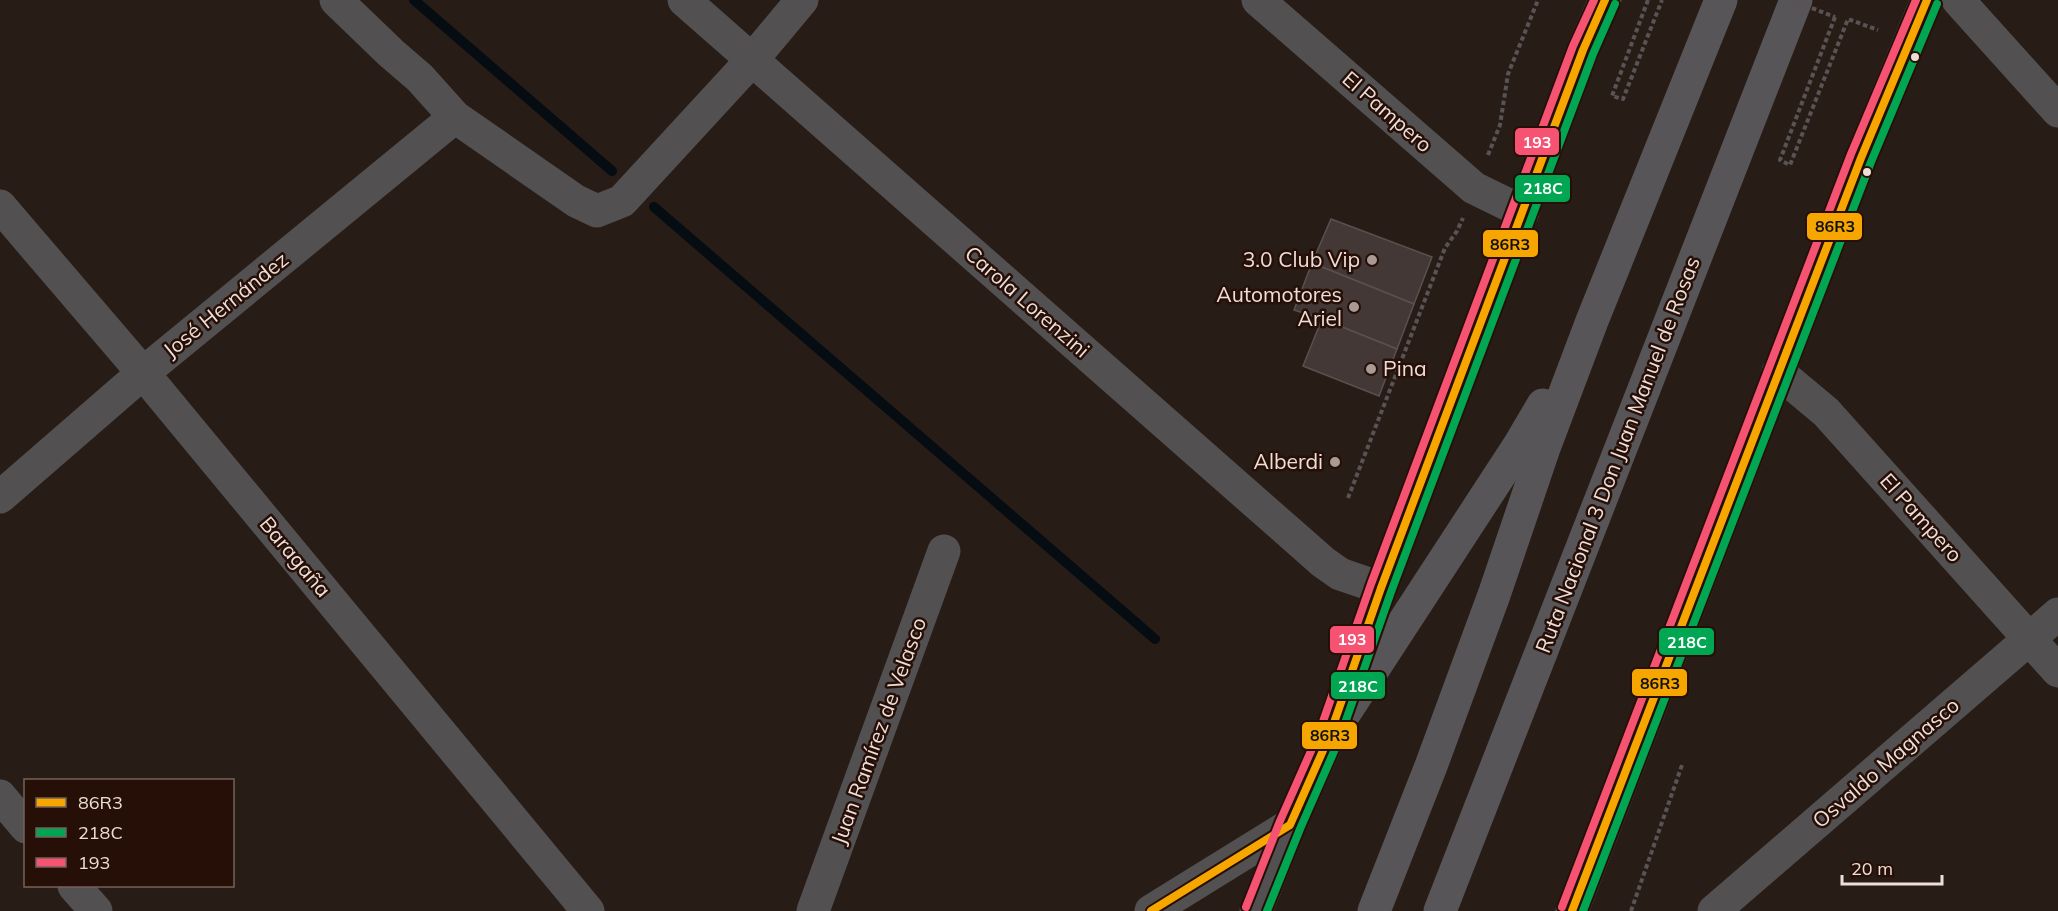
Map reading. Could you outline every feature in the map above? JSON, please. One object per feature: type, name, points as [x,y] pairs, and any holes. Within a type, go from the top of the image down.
[{"type":"highway","points":[[1374,911],[1474,649],[1544,448],[1592,321],[1722,0]]},
{"type":"highway","name":"Ruta Nacional 3 Don Juan Manuel de Rosas","points":[[1440,911],[1796,0]]},
{"type":"highway","points":[[1329,737],[1520,444],[1592,321]]},
{"type":"street","points":[[336,0],[420,78],[455,117],[576,201],[597,211],[622,201],[752,60],[802,0]]},
{"type":"street","name":"Carola Lorenzini","points":[[684,0],[1323,562],[1340,574],[1381,588]]},
{"type":"street","name":"El Pampero","points":[[1258,0],[1474,188],[1524,212]]},
{"type":"street","points":[[1256,911],[1290,825],[1329,737],[1381,588],[1583,50],[1605,0]]},
{"type":"street","points":[[1575,910],[1778,372],[1909,40],[1927,0]]},
{"type":"street","points":[[1958,0],[2058,111]]},
{"type":"street","name":"José Hernández","points":[[0,496],[142,373],[455,117]]},
{"type":"street","name":"Baragaña","points":[[0,206],[142,373],[588,911]]},
{"type":"street","name":"El Pampero","points":[[1778,372],[1826,412],[2058,670]]},
{"type":"street","name":"Juan Ramírez de Velasco","points":[[813,911],[944,551]]},
{"type":"street","name":"Osvaldo Magnasco","points":[[1714,911],[2058,614]]},
{"type":"street","points":[[0,796],[24,825]]},
{"type":"street","points":[[1151,911],[1290,825]]},
{"type":"street","points":[[77,887],[96,911]]},
{"type":"path","points":[[1348,498],[1445,248],[1457,231],[1500,125],[1508,74],[1538,0]]},
{"type":"path","points":[[1648,0],[1612,96],[1623,99],[1662,0]]},
{"type":"path","points":[[1791,0],[1835,17],[1780,160],[1790,165],[1848,19],[1909,40]]},
{"type":"path","points":[[1631,911],[1682,765]]},
{"type":"building","name":"3.0 Club Vip","points":[[1331,219],[1432,257],[1414,304],[1312,263]]},
{"type":"building","name":"Automotores Ariel","points":[[1312,263],[1414,304],[1397,349],[1294,310]]},
{"type":"building","points":[[1322,319],[1397,349],[1379,396],[1303,366]]},
{"type":"waterway","points":[[414,0],[612,171]]},
{"type":"waterway","points":[[654,207],[1155,639]]},
{"type":"transit line","name":"193","points":[[1246,907],[1280,821],[1319,733],[1371,584],[1573,46],[1594,0]]},
{"type":"transit line","name":"86R3","points":[[1151,911],[1290,825],[1329,737],[1381,588],[1583,50],[1605,0]]},
{"type":"transit line","name":"193","points":[[1562,907],[1851,154],[1916,0]]},
{"type":"transit line","name":"86R3","points":[[1572,911],[1861,158],[1927,0]]},
{"type":"transit line","name":"218C","points":[[1267,911],[1339,740],[1391,592],[1593,54],[1615,4]]},
{"type":"transit line","name":"218C","points":[[1583,911],[1871,162],[1937,4]]},
{"type":"place","name":"3.0 Club Vip","points":[[1372,260]]},
{"type":"place","name":"Automotores Ariel","points":[[1354,307]]},
{"type":"place","name":"Pina","points":[[1371,369]]},
{"type":"place","name":"Alberdi","points":[[1335,462]]}]
